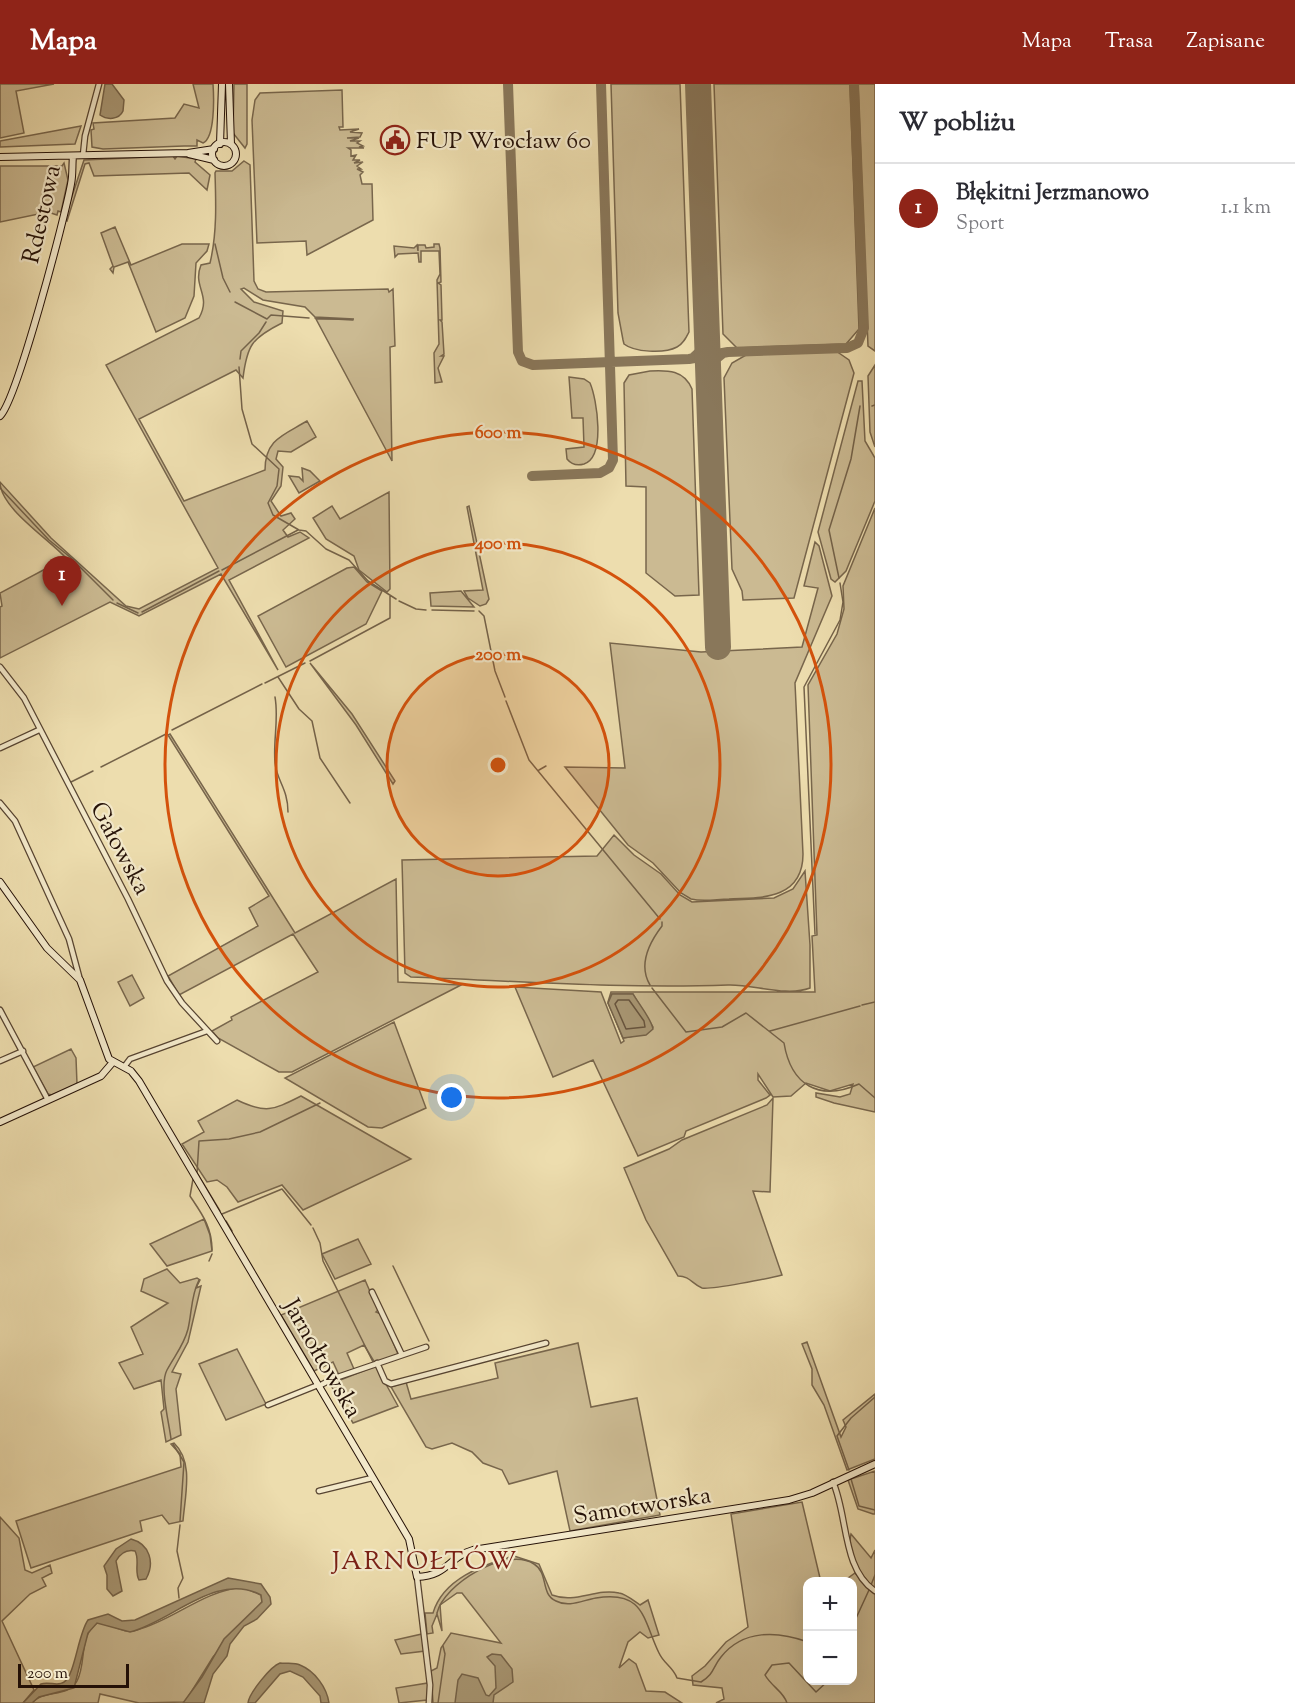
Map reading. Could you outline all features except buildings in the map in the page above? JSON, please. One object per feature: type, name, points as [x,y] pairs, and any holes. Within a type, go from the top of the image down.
[{"type":"street","name":"Rdestowa","points":[[84,155],[85,136],[99,84]]},
{"type":"street","points":[[220,144],[222,84]]},
{"type":"street","points":[[188,153],[214,160],[222,166],[233,162],[236,154],[231,144],[229,84]]},
{"type":"street","points":[[202,152],[212,147],[221,135]]},
{"type":"street","points":[[0,158],[188,153],[214,149],[220,144],[231,144]]},
{"type":"street","points":[[214,149],[214,160]]},
{"type":"street","name":"Rdestowa","points":[[0,416],[10,402],[23,361],[69,193],[73,156]]},
{"type":"street","name":"Gałowska","points":[[0,667],[24,698],[128,898],[170,986],[217,1041]]},
{"type":"street","points":[[0,748],[39,730]]},
{"type":"street","points":[[0,803],[15,821],[69,939],[80,980],[92,1007],[107,1056],[113,1062],[101,1076],[0,1122]]},
{"type":"street","points":[[0,882],[47,948],[80,980]]},
{"type":"street","points":[[66,965],[73,958]]},
{"type":"street","points":[[0,1010],[48,1100]]},
{"type":"street","points":[[124,1066],[130,1059],[207,1031]]},
{"type":"street","points":[[0,1060],[23,1051]]},
{"type":"street","name":"Jarnołtowska","points":[[113,1062],[124,1066],[139,1081],[409,1539],[417,1577],[430,1685],[429,1703]]},
{"type":"street","points":[[372,1292],[402,1355]]},
{"type":"street","points":[[377,1364],[385,1381],[391,1384],[546,1343]]},
{"type":"street","points":[[268,1405],[426,1347]]},
{"type":"street","name":"Samotworska","points":[[417,1577],[435,1575],[465,1553],[473,1550],[789,1500],[812,1493],[875,1464]]},
{"type":"street","points":[[319,1491],[372,1478]]},
{"type":"street","points":[[833,1482],[854,1566],[864,1582],[875,1591]]},
{"type":"shaded area","points":[[0,84],[54,84],[16,91],[24,133],[0,138]]},
{"type":"shaded area","points":[[193,84],[213,84],[212,126],[207,140],[203,143],[197,140],[197,146],[103,149],[92,147],[93,123],[175,118],[184,104],[199,108]]},
{"type":"shaded area","points":[[234,84],[247,84],[247,144],[245,148],[233,133]]},
{"type":"shaded area","points":[[611,84],[680,84],[689,332],[681,344],[671,349],[642,350],[629,347],[624,344],[623,340],[618,313]]},
{"type":"shaded area","points":[[714,84],[850,84],[859,329],[846,344],[737,348],[723,334]]},
{"type":"shaded area","points":[[858,84],[875,84],[875,351],[868,346]]},
{"type":"shaded area","points":[[342,90],[343,127],[339,127],[340,130],[359,129],[350,132],[362,133],[360,137],[347,138],[359,138],[350,141],[360,141],[357,143],[363,146],[359,147],[364,148],[348,148],[351,150],[351,156],[356,155],[353,160],[360,160],[354,163],[363,162],[357,166],[361,169],[357,169],[363,172],[360,175],[362,184],[372,184],[373,220],[307,255],[306,241],[257,243],[252,120],[255,100],[260,93]]},
{"type":"shaded area","points":[[81,126],[75,144],[0,147],[0,141]]},
{"type":"shaded area","points":[[173,156],[175,159],[177,156],[196,159],[195,162],[210,175],[207,190],[189,173],[94,176],[89,163],[85,164],[67,221],[64,220],[84,160]]},
{"type":"shaded area","points":[[244,161],[250,165],[254,281],[258,289],[266,292],[388,289],[389,292],[393,289],[395,346],[390,347],[392,461],[316,319],[354,319],[315,317],[305,307],[263,300],[244,288],[241,289],[254,302],[283,311],[282,323],[264,333],[249,350],[243,378],[236,370],[139,419],[184,501],[265,470],[268,451],[277,439],[307,421],[316,437],[291,452],[278,451],[276,459],[283,467],[281,486],[271,501],[281,516],[291,513],[295,519],[283,530],[288,537],[300,532],[309,538],[229,580],[278,670],[221,574],[139,616],[110,602],[0,658],[0,607],[2,606],[0,593],[66,558],[16,512],[2,492],[0,482],[51,538],[126,606],[139,609],[218,568],[106,365],[199,318],[204,303],[199,273],[201,265],[210,263],[214,241],[215,173],[216,171],[232,171]]},
{"type":"shaded area","points":[[64,163],[68,180],[61,212],[58,211],[57,215],[48,212],[0,222],[0,166],[62,166]]},
{"type":"shaded area","points":[[115,227],[131,265],[182,244],[209,244],[207,251],[196,263],[194,296],[185,318],[156,332],[128,262],[114,267],[113,273],[110,269],[113,266],[101,233]]},
{"type":"shaded area","points":[[434,244],[439,244],[440,248],[441,282],[438,283],[441,285],[442,320],[440,320],[444,354],[441,356],[444,356],[438,368],[442,382],[435,383],[434,353],[439,344],[437,280],[440,274],[439,251],[421,251],[421,262],[419,262],[418,253],[398,254],[395,257],[394,246],[414,248],[417,245],[418,251],[418,245],[425,245],[426,248],[434,247]]},
{"type":"shaded area","points":[[836,351],[849,360],[854,373],[794,598],[743,600],[742,591],[732,569],[724,378],[732,363],[746,355]]},
{"type":"shaded area","points":[[875,365],[875,447],[870,432],[868,376]]},
{"type":"shaded area","points":[[650,371],[675,372],[685,378],[692,389],[699,595],[675,596],[646,573],[646,487],[626,486],[624,383],[629,375]]},
{"type":"shaded area","points":[[569,377],[584,379],[590,383],[597,414],[595,451],[591,459],[581,465],[574,464],[567,459],[566,449],[584,447],[583,418],[572,418]]},
{"type":"shaded area","points":[[858,381],[862,381],[865,441],[875,458],[875,501],[846,571],[835,582],[831,579],[818,532]]},
{"type":"shaded area","points":[[302,468],[310,471],[320,481],[299,493],[289,476],[299,477],[303,481]]},
{"type":"shaded area","points":[[389,492],[390,589],[387,592],[359,570],[354,556],[326,539],[313,518],[332,506],[340,519]]},
{"type":"shaded area","points":[[469,506],[489,599],[486,604],[480,606],[468,598],[464,591],[483,590],[467,507]]},
{"type":"shaded area","points":[[875,508],[875,1112],[816,1097],[816,1093],[840,1097],[850,1094],[853,1084],[830,1091],[806,1083],[791,1096],[773,1097],[758,1074],[758,1080],[770,1095],[766,1098],[686,1131],[684,1137],[638,1156],[593,1060],[553,1077],[515,987],[601,992],[621,1043],[624,1041],[612,1012],[624,1038],[644,1034],[653,1027],[633,994],[612,994],[608,1003],[611,992],[815,992],[812,936],[817,935],[808,685],[837,634],[844,609],[843,586]]},
{"type":"shaded area","points":[[815,542],[819,546],[832,596],[795,683],[803,854],[801,869],[796,880],[788,888],[767,896],[691,899],[681,893],[653,863],[628,845],[565,767],[625,768],[610,643],[701,652],[802,647],[818,588],[804,586]]},
{"type":"shaded area","points":[[354,567],[367,582],[382,591],[366,624],[286,667],[258,616],[347,568]]},
{"type":"shaded area","points":[[461,591],[474,607],[431,606],[430,593]]},
{"type":"shaded area","points":[[310,663],[352,714],[395,781],[393,784],[356,725]]},
{"type":"shaded area","points":[[170,734],[295,933],[396,879],[398,982],[461,985],[292,1072],[279,1072],[218,1038],[212,1031],[232,1020],[231,1017],[318,972],[293,934],[179,995],[168,976],[258,926],[249,908],[269,896],[168,735]]},
{"type":"shaded area","points":[[614,835],[634,855],[661,874],[680,895],[692,902],[774,898],[793,889],[805,871],[810,945],[810,988],[780,991],[738,985],[570,984],[411,977],[405,973],[402,860],[597,856]]},
{"type":"shaded area","points":[[132,975],[144,998],[130,1006],[118,982]]},
{"type":"shaded area","points":[[394,1022],[426,1108],[382,1128],[368,1127],[285,1078]]},
{"type":"shaded area","points":[[71,1049],[76,1058],[77,1084],[52,1095],[48,1094],[33,1067]]},
{"type":"shaded area","points":[[301,1096],[411,1159],[303,1210],[282,1185],[238,1202],[227,1187],[217,1180],[207,1182],[182,1144],[204,1132],[198,1121],[237,1100],[255,1107],[269,1109]]},
{"type":"shaded area","points":[[773,1098],[770,1192],[753,1191],[782,1275],[728,1286],[702,1288],[685,1277],[678,1276],[646,1220],[624,1168],[669,1149],[682,1140],[767,1105]]},
{"type":"shaded area","points":[[204,1219],[210,1235],[212,1251],[167,1266],[150,1244]]},
{"type":"shaded area","points":[[358,1239],[371,1264],[335,1279],[322,1254]]},
{"type":"shaded area","points":[[167,1269],[180,1283],[197,1278],[200,1280],[196,1288],[201,1286],[188,1342],[172,1372],[181,1374],[176,1389],[181,1435],[166,1442],[161,1412],[164,1409],[161,1380],[134,1389],[119,1363],[143,1354],[131,1327],[168,1303],[141,1291],[144,1279]]},
{"type":"shaded area","points":[[365,1280],[378,1310],[376,1312],[381,1314],[398,1354],[375,1363],[364,1345],[347,1353],[354,1369],[339,1375],[333,1362],[314,1371],[281,1315]]},
{"type":"shaded area","points":[[807,1342],[841,1437],[846,1427],[843,1420],[875,1394],[875,1459],[847,1470],[824,1405],[812,1385],[812,1369],[802,1344]]},
{"type":"shaded area","points":[[578,1343],[591,1407],[637,1398],[660,1515],[570,1531],[557,1471],[509,1484],[502,1470],[483,1463],[472,1452],[452,1443],[432,1449],[426,1447],[391,1387],[406,1382],[411,1399],[498,1378],[495,1363]]},
{"type":"shaded area","points":[[237,1349],[266,1404],[226,1420],[199,1364]]},
{"type":"shaded area","points":[[376,1366],[398,1406],[353,1423],[330,1384]]},
{"type":"shaded area","points":[[174,1443],[180,1451],[186,1469],[183,1521],[169,1524],[162,1515],[140,1521],[142,1531],[31,1568],[16,1521],[181,1467],[180,1454],[171,1444]]},
{"type":"shaded area","points":[[875,1471],[875,1514],[873,1514],[858,1509],[848,1480]]},
{"type":"shaded area","points":[[802,1502],[820,1577],[803,1577],[803,1685],[857,1685],[857,1577],[850,1577],[855,1573],[875,1594],[875,1703],[716,1703],[724,1699],[722,1688],[693,1685],[692,1676],[705,1666],[726,1642],[748,1627],[731,1514]]},
{"type":"shaded area","points":[[0,1517],[19,1538],[25,1570],[32,1573],[50,1565],[52,1573],[42,1578],[46,1586],[30,1594],[2,1621],[34,1690],[23,1703],[0,1703]]},
{"type":"shaded area","points":[[851,1534],[871,1558],[875,1550],[875,1589],[856,1564],[851,1549]]},
{"type":"shaded area","points":[[514,1556],[539,1564],[552,1595],[569,1598],[610,1592],[624,1595],[640,1605],[648,1600],[659,1635],[648,1638],[640,1632],[628,1642],[619,1668],[629,1659],[636,1664],[646,1691],[665,1692],[682,1703],[433,1703],[431,1671],[437,1668],[441,1648],[451,1633],[501,1643],[462,1593],[457,1593],[440,1605],[442,1631],[437,1614],[432,1626],[433,1633],[427,1634],[425,1613],[433,1613],[445,1591],[465,1575]]},
{"type":"shaded area","points":[[242,1587],[261,1595],[262,1602],[213,1657],[185,1702],[139,1703],[100,1694],[98,1703],[32,1703],[42,1696],[62,1692],[73,1686],[80,1674],[87,1635],[97,1623],[126,1631],[137,1630],[163,1620],[213,1594]]},
{"type":"shaded area","points":[[422,1634],[425,1651],[401,1654],[395,1640]]},
{"type":"shaded area","points":[[428,1683],[427,1700],[399,1703],[396,1688]]},
{"type":"water","points":[[105,84],[112,84],[124,100],[123,111],[116,118],[100,115]]},
{"type":"water","points":[[612,994],[633,994],[653,1029],[646,1035],[623,1038],[608,1003]]},
{"type":"water","points":[[131,1539],[143,1545],[149,1555],[149,1573],[146,1579],[139,1580],[135,1551],[119,1556],[116,1561],[122,1591],[113,1596],[107,1589],[107,1575],[104,1566],[116,1549]]},
{"type":"water","points":[[228,1578],[261,1584],[270,1597],[271,1604],[257,1619],[244,1626],[230,1644],[227,1656],[213,1674],[204,1703],[183,1703],[202,1677],[224,1639],[262,1602],[261,1595],[244,1589],[228,1589],[194,1601],[146,1627],[130,1632],[97,1623],[88,1633],[74,1688],[39,1697],[32,1703],[23,1703],[41,1684],[59,1684],[68,1678],[88,1620],[108,1614],[122,1621],[135,1620]]},
{"type":"water","points":[[492,1654],[501,1655],[512,1669],[513,1682],[494,1695],[493,1703],[455,1703],[458,1680],[462,1674],[478,1678],[486,1695],[489,1696],[496,1688],[495,1666],[487,1657]]},
{"type":"water","points":[[280,1663],[298,1664],[311,1671],[323,1686],[329,1703],[321,1703],[320,1696],[303,1677],[290,1671],[280,1674],[255,1703],[248,1703],[261,1680]]},
{"type":"waterway","points":[[215,244],[223,278],[230,292]]},
{"type":"waterway","points":[[235,302],[267,319],[271,315],[309,318]]},
{"type":"waterway","points":[[315,318],[353,320]]},
{"type":"waterway","points":[[240,359],[241,351],[259,333],[266,322]]},
{"type":"waterway","points":[[239,367],[242,409],[252,444],[279,469],[277,486],[268,503],[273,515],[299,530],[306,531],[326,549],[349,560],[368,581],[396,599]]},
{"type":"waterway","points":[[839,578],[829,530],[851,459],[860,406]]},
{"type":"waterway","points":[[0,488],[49,540],[70,557],[113,600]]},
{"type":"waterway","points":[[222,570],[298,530]]},
{"type":"waterway","points":[[142,612],[219,571]]},
{"type":"waterway","points":[[815,934],[804,687],[840,620],[843,602],[840,583]]},
{"type":"waterway","points":[[310,661],[390,618],[390,596]]},
{"type":"waterway","points":[[399,601],[416,609],[426,610]]},
{"type":"waterway","points":[[117,603],[138,613]]},
{"type":"waterway","points":[[432,610],[474,611]]},
{"type":"waterway","points":[[479,611],[484,616],[495,671],[505,697]]},
{"type":"waterway","points":[[265,683],[305,663]]},
{"type":"waterway","points":[[278,677],[299,709],[312,721],[320,758],[350,803]]},
{"type":"waterway","points":[[172,730],[262,684]]},
{"type":"waterway","points":[[275,697],[275,763],[288,804],[288,812]]},
{"type":"waterway","points":[[506,701],[529,760],[660,919]]},
{"type":"waterway","points":[[101,767],[166,734]]},
{"type":"waterway","points":[[539,770],[546,766]]},
{"type":"waterway","points":[[71,782],[93,771]]},
{"type":"waterway","points":[[650,985],[645,962],[649,947],[662,926],[662,922]]},
{"type":"waterway","points":[[652,988],[686,1032],[722,1027],[746,1013],[784,1043],[793,1070],[809,1086],[831,1091],[859,1084],[875,1098]]},
{"type":"waterway","points":[[862,1005],[875,1002]]},
{"type":"waterway","points":[[770,1031],[860,1006]]},
{"type":"waterway","points":[[220,1211],[197,1173],[199,1141],[229,1139],[260,1132],[320,1103]]},
{"type":"waterway","points":[[193,1179],[190,1196],[208,1228],[212,1250]]},
{"type":"waterway","points":[[222,1214],[282,1189],[311,1225]]},
{"type":"waterway","points":[[226,1221],[232,1231]]},
{"type":"waterway","points":[[313,1228],[320,1243],[323,1261],[373,1362]]},
{"type":"waterway","points":[[209,1261],[212,1254]]},
{"type":"waterway","points":[[393,1266],[429,1341]]},
{"type":"waterway","points":[[171,1439],[164,1394],[165,1377],[186,1335],[199,1280]]},
{"type":"waterway","points":[[849,1470],[837,1436],[851,1418],[875,1397]]},
{"type":"waterway","points":[[173,1444],[184,1462],[180,1521]]},
{"type":"waterway","points":[[851,1479],[859,1506],[875,1510]]},
{"type":"waterway","points":[[179,1598],[178,1588],[183,1578],[177,1551],[180,1525]]},
{"type":"waterway","points":[[437,1613],[442,1602],[463,1580],[493,1564],[508,1560],[522,1560],[539,1568],[548,1594],[561,1603],[571,1604],[612,1597],[633,1603],[645,1619],[661,1657],[677,1678],[701,1682],[709,1676],[721,1657],[730,1648],[750,1637],[773,1635],[803,1640]]},
{"type":"waterway","points":[[871,1585],[875,1575]]},
{"type":"waterway","points":[[857,1616],[869,1590]]},
{"type":"waterway","points":[[438,1703],[445,1654],[443,1646]]},
{"type":"waterway","points":[[787,1703],[765,1675],[772,1665],[789,1663],[803,1678]]},
{"type":"waterway","points":[[809,1685],[816,1692],[824,1685]]},
{"type":"taxiway","points":[[508,84],[518,352],[522,361],[533,365],[689,359],[728,352],[847,348],[858,343],[864,328],[854,84]]},
{"type":"taxiway","points":[[532,476],[600,473],[609,468],[613,460],[601,84]]},
{"type":"taxiway","points":[[693,358],[705,347],[706,331]]},
{"type":"taxiway","points":[[708,378],[711,363],[722,354]]},
{"type":"runway","points":[[698,84],[718,647]]},
{"type":"place","name":"FUP Wrocław 60","points":[[395,140]]},
{"type":"place","name":"Błękitni Jerzmanowo","points":[[62,606]]},
{"type":"district","name":"JARNOŁTÓW","points":[[425,1560]]}]
